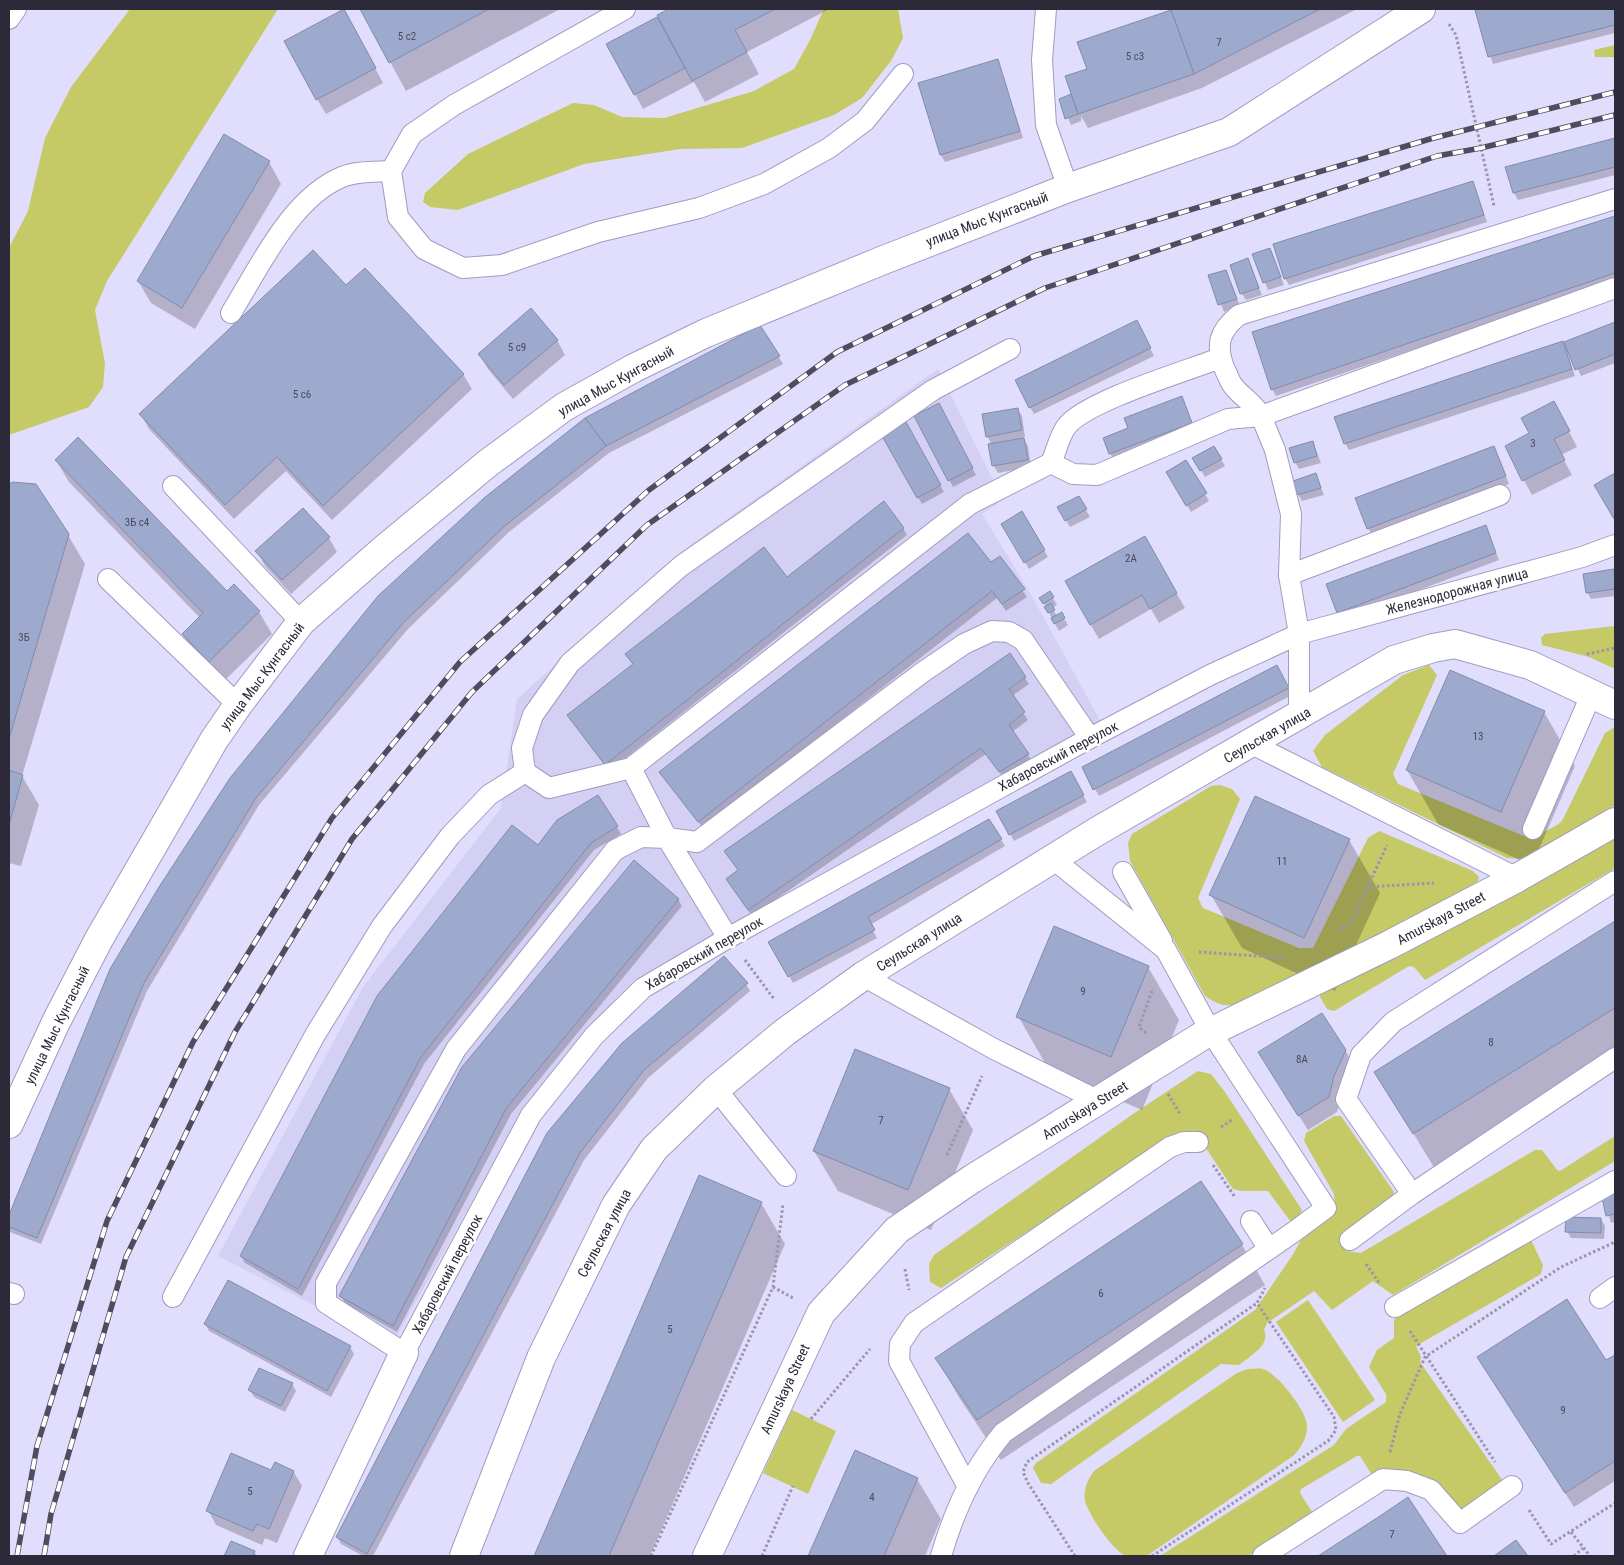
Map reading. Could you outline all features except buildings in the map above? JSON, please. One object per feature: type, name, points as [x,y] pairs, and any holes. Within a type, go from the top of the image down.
[{"type":"street","name":"улица Мыс Кунгасный","points":[[9,1124],[56,1022],[99,939],[214,740],[238,705],[301,622],[383,550],[480,470],[564,407],[634,368],[706,333],[880,260],[1068,188],[1229,132],[1421,9]]},
{"type":"street","name":"Сеульская улица","points":[[464,1556],[541,1358],[616,1205],[654,1149],[716,1089],[785,1032],[863,976],[1096,832],[1299,717],[1394,660],[1433,648],[1454,644],[1530,665],[1603,700]]},
{"type":"street","name":"Amurskaya Street","points":[[707,1556],[821,1313],[897,1230],[972,1179],[1211,1032],[1388,946],[1517,878],[1615,822]]},
{"type":"street","name":"Хабаровский переулок","points":[[308,1556],[404,1353]]},
{"type":"lane","points":[[9,19],[16,9]]},
{"type":"lane","points":[[625,9],[454,104],[412,134],[391,171],[398,217],[424,249],[463,268],[502,265],[598,232],[699,208],[764,184],[829,148],[865,121],[903,74]]},
{"type":"lane","points":[[1046,9],[1042,60],[1046,125],[1068,188]]},
{"type":"lane","points":[[231,313],[294,213],[321,188],[344,176],[391,171]]},
{"type":"lane","points":[[1299,717],[1299,634],[1289,575],[1291,514],[1275,450],[1261,416],[1254,404],[1233,387],[1220,358],[1219,348],[1225,326],[1239,315],[1615,199]]},
{"type":"lane","points":[[1051,463],[1073,474],[1097,476],[1228,419],[1261,416],[1615,288]]},
{"type":"lane","points":[[1010,349],[932,390],[681,566],[570,663],[533,714],[522,748],[525,772],[549,788],[631,768],[970,504],[1051,463],[1066,428],[1081,414],[1106,401],[1220,358]]},
{"type":"lane","points":[[173,486],[301,622]]},
{"type":"lane","points":[[1289,575],[1500,495]]},
{"type":"lane","name":"Железнодорожная улица","points":[[1299,634],[1582,557],[1615,545]]},
{"type":"lane","points":[[108,579],[238,705]]},
{"type":"lane","points":[[404,1353],[326,1303],[326,1283],[456,1049],[615,850],[641,837],[697,842],[923,672],[964,644],[992,631],[1009,632],[1023,640],[1090,738]]},
{"type":"lane","name":"Хабаровский переулок","points":[[404,1353],[531,1115],[594,1036],[643,988],[728,938],[1090,738],[1210,675],[1299,634]]},
{"type":"lane","points":[[1534,829],[1603,700]]},
{"type":"lane","points":[[1252,744],[1400,817],[1517,878]]},
{"type":"lane","points":[[631,768],[667,838],[728,938]]},
{"type":"lane","points":[[172,1297],[315,1035],[382,926],[450,836],[489,795],[525,772]]},
{"type":"lane","points":[[1053,859],[1166,950]]},
{"type":"lane","points":[[942,1556],[956,1513],[968,1486],[984,1456],[1003,1433],[1270,1249],[1326,1208],[1211,1032],[1123,872]]},
{"type":"lane","points":[[1412,1194],[1346,1099],[1361,1055],[1393,1022],[1615,881]]},
{"type":"lane","points":[[863,976],[994,1049],[1100,1101]]},
{"type":"lane","points":[[1350,1240],[1412,1194],[1615,1058]]},
{"type":"lane","points":[[716,1089],[786,1176]]},
{"type":"lane","points":[[968,1486],[899,1361],[900,1344],[914,1323],[1170,1147],[1184,1142],[1198,1142]]},
{"type":"lane","points":[[1395,1307],[1615,1181]]},
{"type":"lane","points":[[1251,1220],[1270,1249]]},
{"type":"lane","points":[[1263,1556],[1383,1479],[1407,1480],[1431,1490],[1460,1523],[1512,1486]]},
{"type":"path","points":[[1448,22],[1456,34],[1494,206]]},
{"type":"path","points":[[1337,932],[1352,921],[1400,817]]},
{"type":"path","points":[[1166,950],[1290,958]]},
{"type":"path","points":[[946,1156],[994,1049]]},
{"type":"path","points":[[1152,1068],[1198,1142]]},
{"type":"path","points":[[651,1556],[774,1287],[786,1176]]},
{"type":"path","points":[[1350,1240],[1489,1452]]},
{"type":"path","points":[[1383,1479],[1400,1414],[1425,1357],[1561,1267],[1615,1242]]},
{"type":"path","points":[[1075,1556],[1028,1483],[1023,1472],[1027,1462],[1256,1303],[1269,1279]]},
{"type":"path","points":[[1152,1556],[1328,1441],[1336,1430],[1334,1417],[1256,1303]]},
{"type":"path","points":[[811,1419],[861,1357],[875,1344]]},
{"type":"path","points":[[762,1556],[793,1486]]},
{"type":"path","points":[[1542,1529],[1551,1544],[1615,1503]]},
{"type":"path","points":[[1571,1532],[1590,1556]]},
{"type":"path","points":[[1574,1556],[1583,1548]]},
{"type":"shaded area","points":[[938,369],[1003,500],[982,514],[1029,591],[1101,722],[637,978],[588,1032],[523,1110],[392,1345],[218,1256],[363,987],[501,808],[517,699],[682,551]]},
{"type":"green space","points":[[130,9],[278,9],[107,281],[95,310],[105,363],[103,387],[89,407],[9,435],[9,248],[28,211],[45,138],[71,87]]},
{"type":"green space","points":[[824,9],[898,9],[903,38],[891,61],[862,98],[834,115],[742,148],[680,149],[584,164],[458,210],[430,207],[423,202],[425,193],[468,154],[573,103],[594,105],[622,117],[664,118],[754,91],[794,69]]},
{"type":"green space","points":[[1615,45],[1615,57],[1595,57],[1594,50]]},
{"type":"green space","points":[[1615,626],[1615,669],[1589,657],[1542,645],[1541,638],[1545,634]]},
{"type":"green space","points":[[1429,665],[1437,675],[1393,774],[1398,784],[1524,836],[1539,833],[1549,830],[1562,821],[1605,733],[1615,727],[1615,805],[1534,853],[1519,859],[1507,858],[1322,767],[1313,751],[1325,735],[1403,675]]},
{"type":"green space","points":[[1220,785],[1232,789],[1240,799],[1198,898],[1203,908],[1299,948],[1313,948],[1368,838],[1379,831],[1473,871],[1479,877],[1477,884],[1470,891],[1264,993],[1234,1005],[1213,1001],[1205,996],[1130,861],[1128,843],[1132,834],[1211,786]]},
{"type":"green space","points":[[1615,828],[1615,868],[1425,980],[1414,967],[1409,966],[1334,1011],[1327,1009],[1320,997],[1321,991]]},
{"type":"green space","points":[[1198,1071],[1211,1074],[1225,1092],[1302,1210],[1300,1215],[1291,1222],[1268,1191],[1233,1189],[1198,1136],[1165,1142],[941,1288],[930,1282],[929,1264],[934,1255],[1133,1114]]},
{"type":"green space","points":[[1334,1116],[1341,1116],[1394,1192],[1393,1198],[1342,1244],[1347,1251],[1361,1253],[1535,1150],[1542,1150],[1557,1170],[1560,1171],[1615,1136],[1615,1161],[1393,1295],[1373,1281],[1332,1310],[1314,1291],[1267,1323],[1264,1330],[1265,1341],[1254,1354],[1239,1365],[1221,1364],[1051,1484],[1041,1483],[1033,1468],[1036,1463],[1255,1310],[1292,1256],[1305,1233],[1335,1206],[1334,1194],[1304,1141],[1306,1133]]},
{"type":"green space","points":[[1531,1240],[1543,1265],[1541,1274],[1416,1346],[1421,1357],[1420,1362],[1503,1481],[1464,1510],[1456,1511],[1372,1475],[1360,1456],[1357,1456],[1301,1489],[1300,1493],[1314,1515],[1313,1518],[1248,1556],[1160,1556],[1334,1445],[1346,1429],[1386,1402],[1386,1394],[1369,1367],[1377,1350],[1394,1338],[1394,1320],[1398,1315]]},
{"type":"green space","points":[[1308,1300],[1375,1400],[1343,1422],[1276,1322]]},
{"type":"green space","points":[[1248,1369],[1261,1369],[1269,1372],[1276,1377],[1297,1402],[1306,1419],[1307,1426],[1305,1439],[1301,1446],[1293,1456],[1148,1555],[1130,1557],[1124,1555],[1107,1539],[1087,1507],[1085,1501],[1086,1485],[1094,1471],[1237,1373]]},
{"type":"green space","points":[[792,1410],[836,1431],[808,1494],[763,1473]]},
{"type":"railway","points":[[17,1556],[37,1446],[107,1221],[193,1042],[332,818],[460,662],[649,490],[837,352],[1034,256],[1430,139],[1615,92]]},
{"type":"railway","points":[[44,1556],[51,1514],[126,1257],[235,1032],[352,839],[472,692],[647,525],[845,385],[1045,288],[1437,156],[1481,148],[1615,115]]}]
